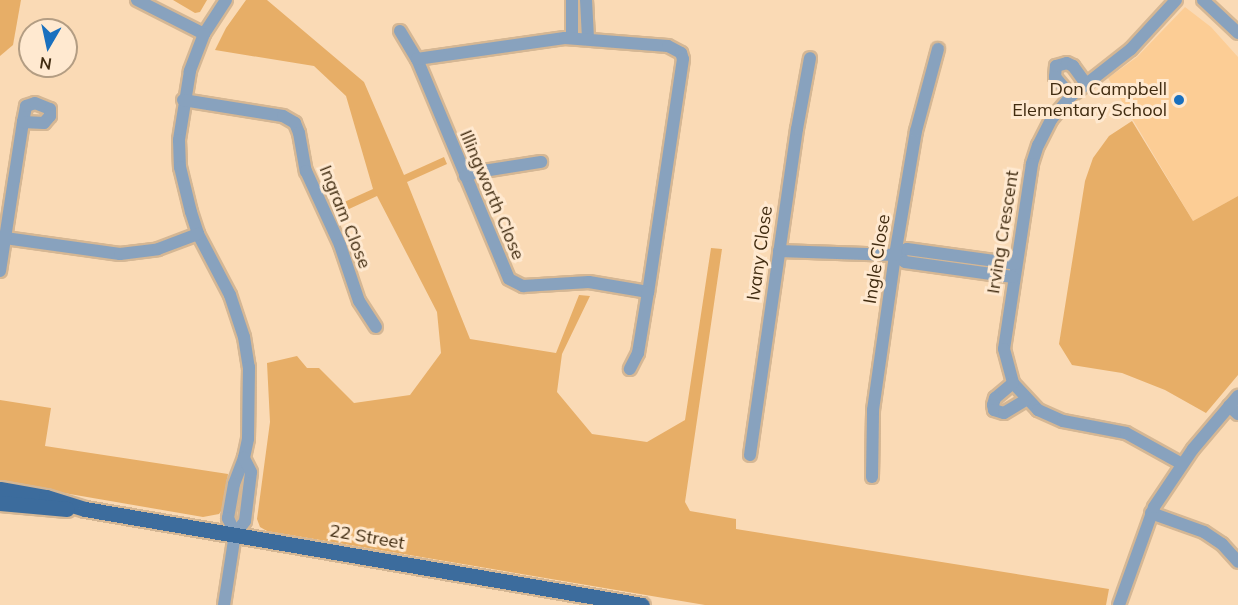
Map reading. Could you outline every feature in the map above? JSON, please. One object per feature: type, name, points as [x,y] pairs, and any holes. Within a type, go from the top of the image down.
[{"type":"main road","name":"22 Street","points":[[0,489],[46,497],[85,509],[642,605]]},
{"type":"main road","name":"22 Street","points":[[0,503],[55,510],[85,509]]},
{"type":"street","points":[[137,0],[204,34]]},
{"type":"street","points":[[224,605],[235,534],[228,518],[237,474],[244,458],[250,397],[244,337],[230,295],[198,234],[180,167],[179,140],[183,100],[190,71],[204,34],[226,0]]},
{"type":"street","points":[[572,0],[572,38]]},
{"type":"street","points":[[586,0],[588,39]]},
{"type":"street","name":"Irving Crescent","points":[[1176,0],[1131,49],[1071,96],[1051,120],[1038,145],[1032,164],[1004,349],[1013,384],[1026,399],[1052,417],[1126,433],[1182,464]]},
{"type":"street","points":[[1203,0],[1238,33]]},
{"type":"street","name":"Illingworth Close","points":[[400,31],[417,59],[507,275],[515,284],[523,286],[590,282],[648,292]]},
{"type":"street","points":[[417,59],[572,38],[668,46],[681,53],[684,59],[648,292],[638,353],[630,369]]},
{"type":"street","name":"Ingle Close","points":[[872,477],[873,410],[896,255],[916,131],[938,49]]},
{"type":"street","name":"Ivany Close","points":[[750,455],[778,251],[810,58]]},
{"type":"street","points":[[1071,96],[1055,77],[1056,66],[1067,63],[1086,84]]},
{"type":"street","name":"Ingram Close","points":[[183,100],[283,116],[295,123],[306,171],[340,245],[359,301],[376,327]]},
{"type":"street","points":[[0,271],[23,122]]},
{"type":"street","points":[[465,176],[541,162]]},
{"type":"street","points":[[5,237],[120,254],[158,249],[198,234]]},
{"type":"street","points":[[778,251],[896,255],[907,249],[1016,264]]},
{"type":"street","points":[[896,255],[905,262],[1013,278]]},
{"type":"street","points":[[954,268],[956,255]]},
{"type":"street","points":[[1013,384],[993,401],[994,410],[1004,413],[1026,399]]},
{"type":"street","points":[[1124,601],[1151,513],[1182,464],[1233,410],[1238,396]]},
{"type":"street","points":[[1151,513],[1204,532],[1222,544],[1238,562]]},
{"type":"shaded area","points":[[0,0],[21,0],[13,45],[0,56]]},
{"type":"shaded area","points":[[173,0],[207,0],[200,12],[195,13]]},
{"type":"shaded area","points":[[246,0],[267,0],[364,82],[404,175],[444,157],[447,164],[407,182],[470,339],[556,353],[579,295],[590,296],[562,354],[557,392],[592,434],[647,442],[685,420],[711,248],[722,249],[685,502],[690,511],[736,519],[736,529],[1109,589],[1106,605],[705,605],[267,531],[260,527],[257,519],[270,422],[267,363],[297,356],[307,368],[319,368],[354,403],[410,395],[441,353],[437,312],[377,196],[334,216],[331,208],[373,189],[346,96],[314,66],[215,50],[226,28]]},
{"type":"shaded area","name":"Don Campbell Elementary School","points":[[1185,7],[1211,27],[1238,57],[1238,196],[1193,221],[1108,78],[1137,57]]},
{"type":"shaded area","points":[[1132,121],[1193,221],[1238,196],[1238,375],[1206,413],[1165,390],[1122,373],[1072,365],[1059,344],[1085,181],[1093,158],[1109,136]]},
{"type":"shaded area","points":[[0,400],[51,408],[45,446],[228,474],[224,507],[219,514],[203,517],[0,482]]},
{"type":"place","name":"Don Campbell Elementary School","points":[[1179,100]]}]
